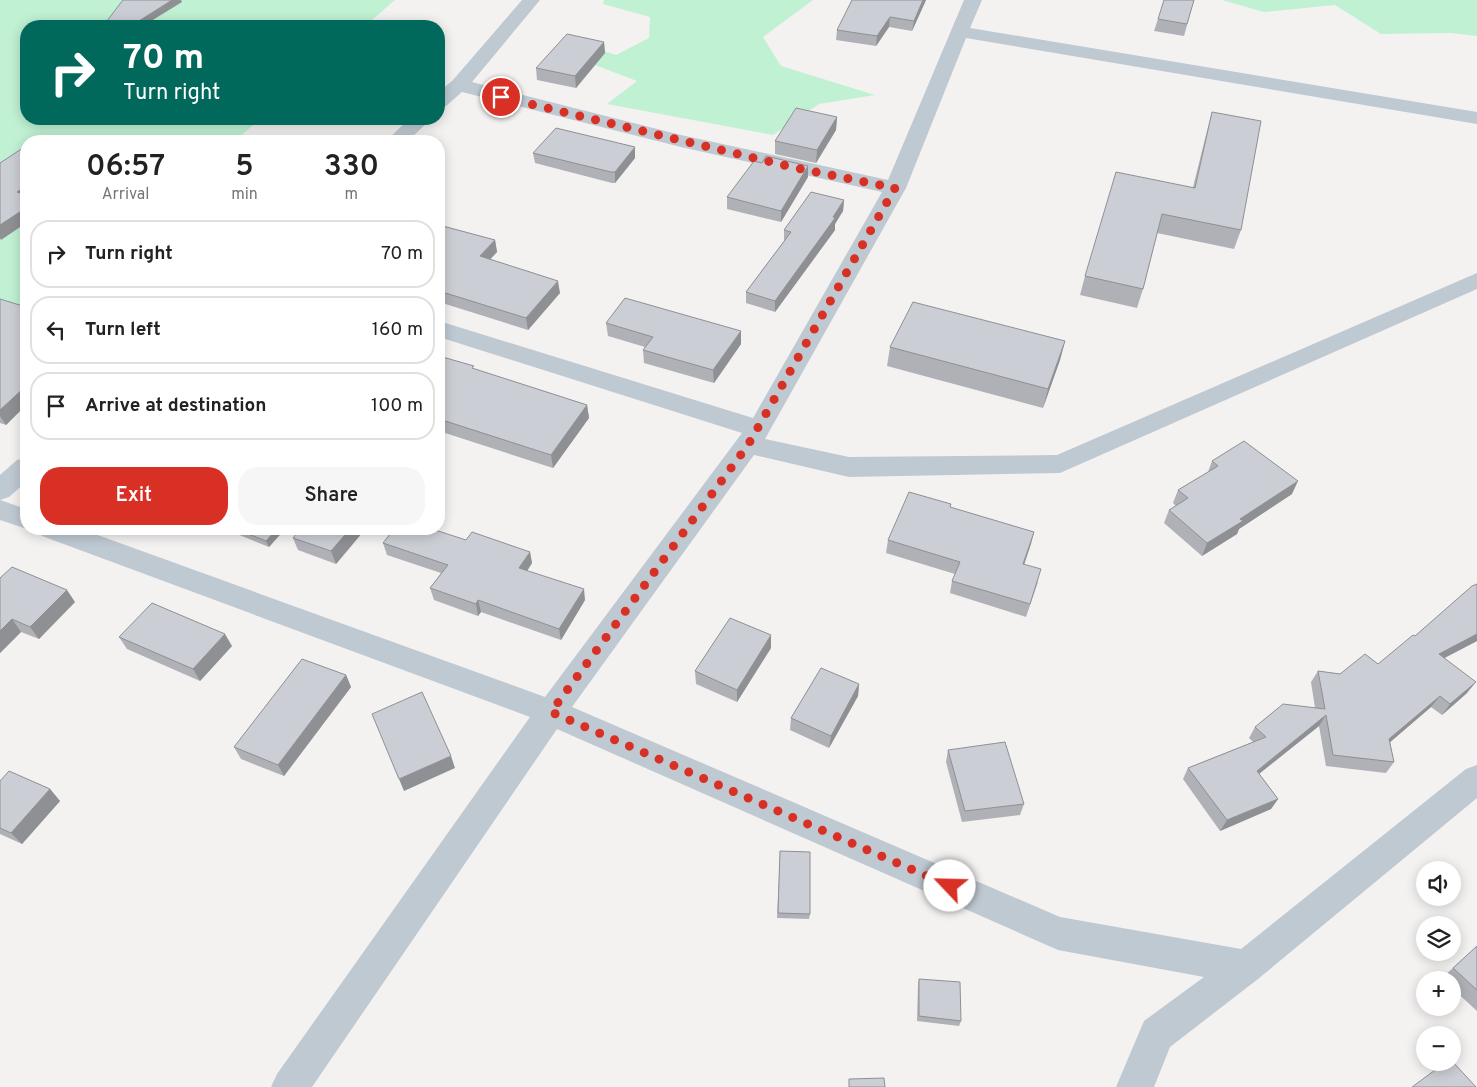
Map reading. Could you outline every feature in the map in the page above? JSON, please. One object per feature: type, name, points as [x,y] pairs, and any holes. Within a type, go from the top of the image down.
[{"type":"street","points":[[445,97],[460,84],[531,0]]},
{"type":"street","points":[[290,1087],[551,712],[754,437],[895,188],[973,0]]},
{"type":"street","points":[[961,32],[1477,118]]},
{"type":"street","points":[[460,84],[566,113],[796,168],[895,188]]},
{"type":"street","points":[[403,135],[414,125]]},
{"type":"street","points":[[445,331],[754,437],[849,467],[1060,464],[1477,280]]},
{"type":"street","points":[[0,490],[20,472]]},
{"type":"street","points":[[0,510],[20,517]]},
{"type":"street","points":[[68,535],[551,712],[1058,934],[1246,967]]},
{"type":"street","points":[[1134,1087],[1157,1034],[1246,967],[1477,779]]},
{"type":"green space","points":[[0,0],[395,0],[372,20],[20,20],[20,125],[253,125],[242,135],[20,135],[20,334],[0,352]]},
{"type":"green space","points":[[604,0],[813,0],[763,37],[781,66],[875,95],[819,104],[773,135],[607,104],[637,81],[574,57],[562,37],[616,55],[649,38],[650,17],[603,4]]},
{"type":"green space","points":[[1222,0],[1477,0],[1477,36],[1450,33],[1381,34],[1335,5],[1264,12]]},
{"type":"building","points":[[123,0],[172,0],[140,20],[108,20]]},
{"type":"building","points":[[852,0],[923,0],[914,21],[890,17],[877,36],[837,30]]},
{"type":"building","points":[[1164,0],[1194,0],[1187,24],[1158,19]]},
{"type":"building","points":[[567,34],[604,42],[575,76],[536,68]]},
{"type":"building","points":[[796,108],[837,117],[817,150],[775,141]]},
{"type":"building","points":[[1212,112],[1261,121],[1241,230],[1162,214],[1143,289],[1085,276],[1116,172],[1195,188]]},
{"type":"building","points":[[556,128],[635,147],[615,172],[533,153]]},
{"type":"building","points":[[20,150],[20,190],[17,192],[20,193],[20,212],[0,225],[0,163]]},
{"type":"building","points":[[766,156],[808,166],[781,211],[727,197],[754,161],[762,163]]},
{"type":"building","points":[[811,192],[844,200],[833,217],[835,218],[775,301],[746,292],[791,232],[784,230]]},
{"type":"building","points":[[445,227],[495,240],[480,256],[558,281],[526,318],[445,293]]},
{"type":"building","points":[[625,298],[741,331],[713,370],[643,350],[653,337],[606,323]]},
{"type":"building","points":[[0,299],[20,305],[20,392],[0,410]]},
{"type":"building","points":[[913,302],[1065,341],[1048,389],[890,347]]},
{"type":"building","points":[[445,358],[587,405],[551,455],[445,421]]},
{"type":"building","points":[[1244,441],[1298,481],[1240,519],[1243,521],[1207,543],[1169,510],[1188,498],[1178,490],[1218,466],[1212,461]]},
{"type":"building","points":[[909,492],[951,504],[950,507],[1034,532],[1023,564],[1041,569],[1030,604],[952,581],[960,562],[888,540]]},
{"type":"building","points":[[472,532],[530,552],[519,568],[584,589],[559,629],[478,600],[476,604],[430,588],[448,565],[383,543],[389,535],[445,535],[445,533],[466,540]]},
{"type":"building","points":[[251,535],[272,535],[266,541]]},
{"type":"building","points":[[295,535],[345,535],[331,551],[293,538]]},
{"type":"building","points":[[12,567],[67,590],[30,627],[12,619],[0,631],[0,578]]},
{"type":"building","points":[[1477,584],[1477,634],[1439,654],[1476,682],[1450,704],[1440,696],[1389,739],[1394,762],[1333,755],[1326,715],[1257,771],[1278,799],[1227,820],[1188,768],[1266,737],[1255,727],[1283,704],[1325,709],[1318,671],[1340,674],[1365,654],[1378,664],[1413,635],[1415,636],[1472,586]]},
{"type":"building","points":[[152,603],[225,634],[193,669],[119,637]]},
{"type":"building","points":[[730,618],[771,635],[737,690],[695,671]]},
{"type":"building","points":[[302,659],[346,675],[278,765],[234,747]]},
{"type":"building","points":[[821,668],[859,684],[831,736],[791,718]]},
{"type":"building","points":[[422,692],[451,756],[399,779],[372,714]]},
{"type":"building","points":[[1005,742],[1024,804],[965,811],[948,750]]},
{"type":"building","points":[[9,771],[50,789],[11,833],[0,828],[0,781]]},
{"type":"building","points":[[780,851],[810,852],[810,914],[778,913]]},
{"type":"building","points":[[1477,946],[1477,990],[1461,975],[1461,971],[1456,971],[1453,968]]},
{"type":"building","points":[[919,979],[960,982],[961,1021],[919,1016]]},
{"type":"building","points":[[1434,1071],[1461,1071],[1476,1087],[1412,1087]]},
{"type":"building","points":[[884,1078],[885,1087],[849,1087],[849,1079]]},
{"type":"route","points":[[501,97],[796,168],[895,188],[748,445],[551,712],[950,886]]}]
